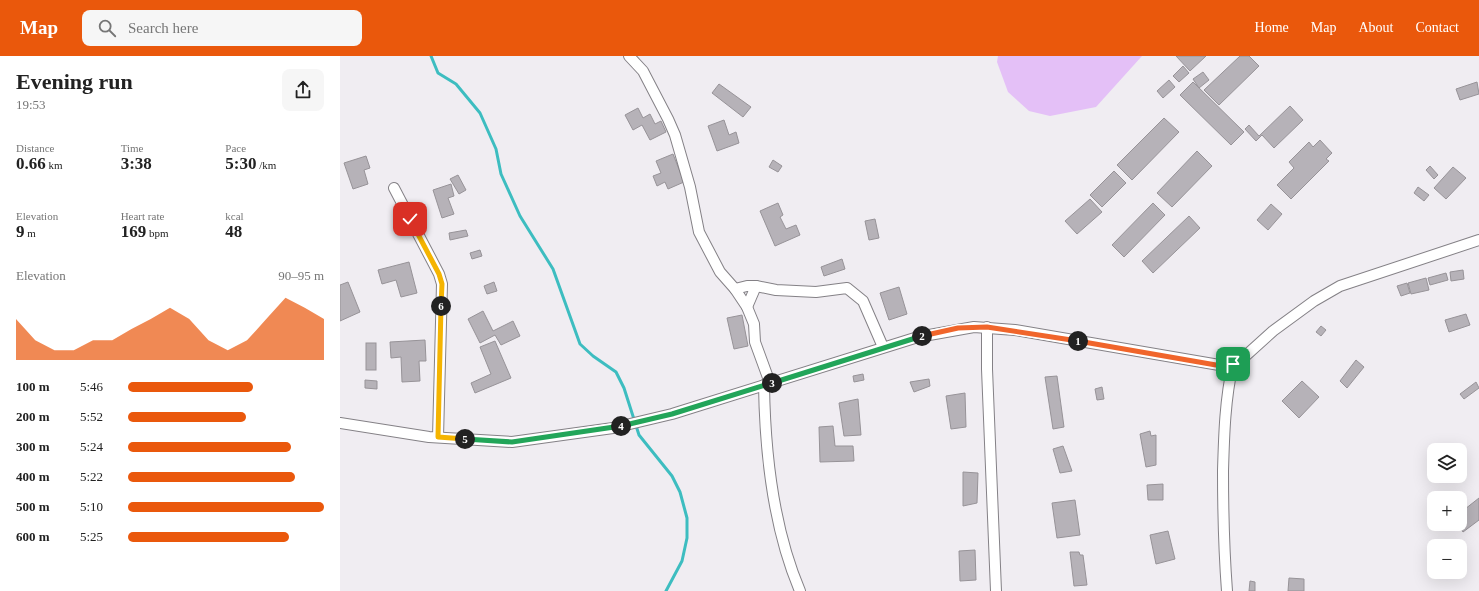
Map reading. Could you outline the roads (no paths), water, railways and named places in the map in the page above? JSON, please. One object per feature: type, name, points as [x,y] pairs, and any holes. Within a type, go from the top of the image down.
[{"type":"street","points":[[629,56],[643,71],[660,101],[675,135],[690,187],[699,232],[720,272],[736,289],[747,306],[754,324],[755,342],[767,384],[765,433],[778,518],[789,564],[800,591]]},
{"type":"street","points":[[394,188],[439,274],[442,284],[438,437]]},
{"type":"street","points":[[340,423],[438,437],[512,442],[612,428],[655,418],[882,347],[958,328],[987,327],[1046,335],[1225,366],[1242,359],[1273,331],[1314,301],[1340,286],[1479,240]]},
{"type":"street","points":[[736,289],[746,286],[756,286],[776,290],[816,292],[847,288],[863,301],[882,347]]},
{"type":"street","points":[[747,306],[756,286]]},
{"type":"street","points":[[987,327],[986,369],[996,591]]},
{"type":"street","points":[[1227,591],[1223,527],[1224,444],[1227,389],[1233,364]]},
{"type":"waterway","points":[[431,56],[438,73],[456,84],[480,113],[496,149],[501,174],[520,216],[553,269],[580,344],[593,356],[616,372],[624,388],[639,435],[672,476],[680,492],[687,518],[687,538],[682,561],[666,591]]}]
